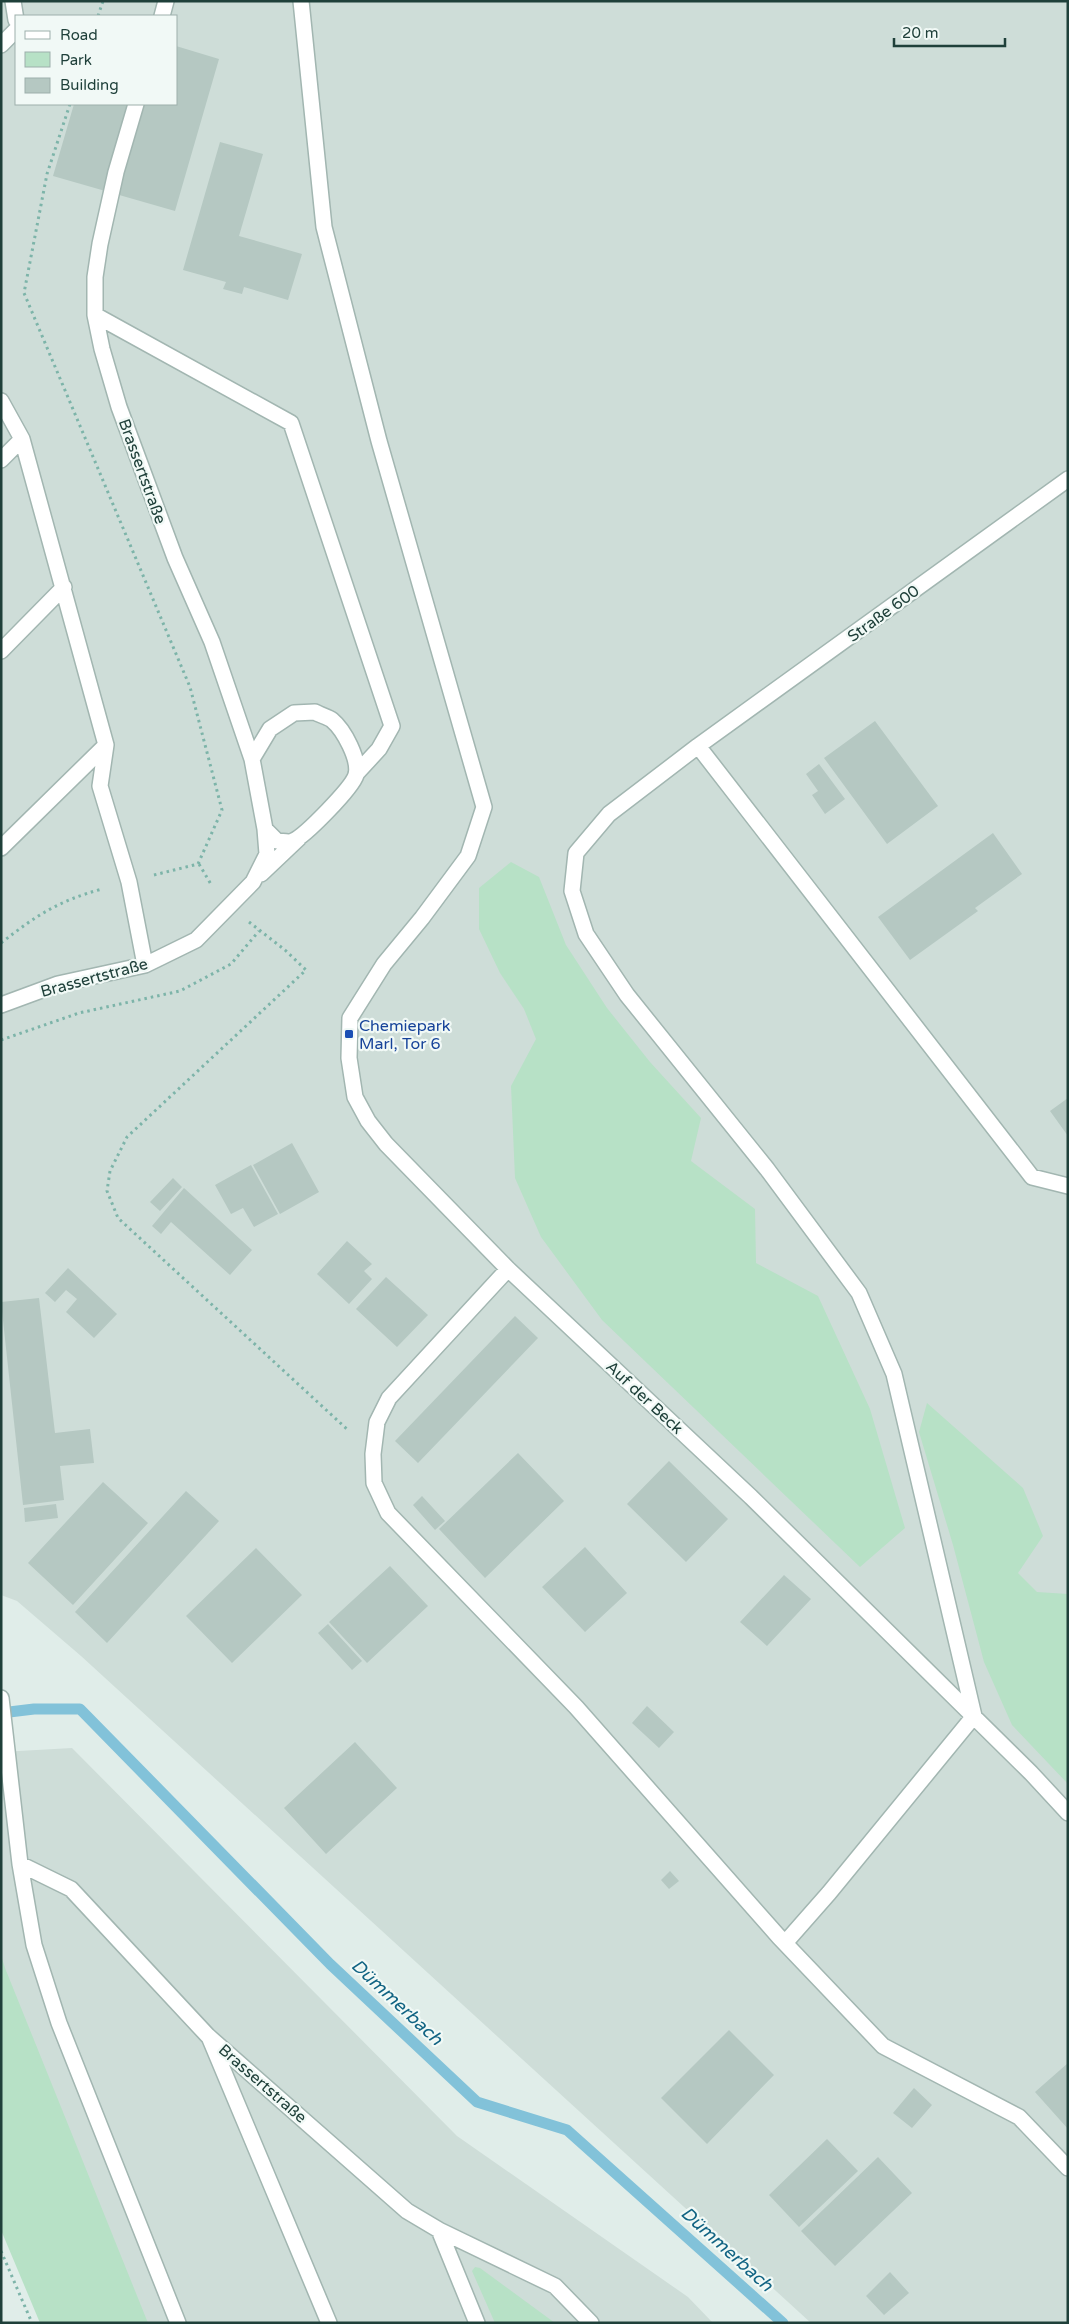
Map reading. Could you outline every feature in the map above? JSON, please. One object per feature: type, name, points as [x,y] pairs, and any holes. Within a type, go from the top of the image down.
[{"type":"street","points":[[13,1],[15,15]]},
{"type":"street","points":[[162,15],[166,1]]},
{"type":"street","name":"Auf der Beck","points":[[301,1],[324,227],[379,441],[484,807],[468,856],[422,918],[384,964],[350,1018],[349,1058],[355,1097],[368,1121],[386,1144],[508,1269],[751,1497],[974,1716],[1068,1813]]},
{"type":"street","points":[[1,46],[15,31]]},
{"type":"street","name":"Brassertstraße","points":[[136,105],[116,172],[99,252],[95,277],[95,315],[102,349],[119,407],[175,558],[212,642],[252,759]]},
{"type":"street","points":[[95,315],[291,423],[392,726],[379,749],[356,774],[345,793],[253,882]]},
{"type":"street","points":[[1,402],[22,439],[106,745],[100,786],[128,882],[145,965]]},
{"type":"street","points":[[1,460],[22,439]]},
{"type":"street","name":"Straße 600","points":[[974,1716],[894,1374],[859,1293],[767,1170],[627,995],[586,934],[572,891],[576,852],[590,834],[615,809],[698,746],[1068,479]]},
{"type":"street","points":[[1,651],[64,587]]},
{"type":"street","points":[[309,828],[292,842],[277,841],[264,829],[252,759],[270,729],[294,713],[315,712],[332,720],[347,737],[353,753],[356,774]]},
{"type":"street","points":[[1,848],[106,745]]},
{"type":"street","points":[[698,746],[1032,1177],[1068,1186]]},
{"type":"street","name":"Brassertstraße","points":[[1,1006],[58,984],[145,965],[196,940],[253,882],[267,854],[264,829]]},
{"type":"street","points":[[508,1269],[390,1398],[377,1422],[373,1454],[374,1483],[388,1513],[576,1707],[785,1943],[883,2046],[1019,2118],[1068,2168]]},
{"type":"street","points":[[1,1698],[20,1864],[34,1945],[59,2023],[178,2323]]},
{"type":"street","points":[[785,1943],[829,1893],[974,1716]]},
{"type":"street","name":"Brassertstraße","points":[[20,1864],[71,1889],[208,2036],[301,2115],[400,2205],[439,2230],[555,2286],[591,2323]]},
{"type":"street","points":[[208,2036],[329,2323]]},
{"type":"street","points":[[439,2230],[477,2323]]},
{"type":"path","points":[[98,15],[103,1]]},
{"type":"path","points":[[1,943],[33,918],[72,898],[198,864],[222,810],[190,687],[24,293],[47,174],[70,105]]},
{"type":"path","points":[[259,931],[306,970],[127,1137],[110,1170],[106,1191],[118,1218],[373,1454]]},
{"type":"path","points":[[1,2251],[32,2323]]},
{"type":"shaded area","points":[[1,1],[1068,1],[1068,2323],[811,2323],[81,1656],[17,1601],[1,1595]]},
{"type":"shaded area","points":[[72,1748],[457,2136],[688,2297],[713,2323],[70,2323],[1,2162],[1,1752]]},
{"type":"green space","points":[[511,862],[539,877],[566,945],[607,1008],[650,1062],[701,1118],[691,1161],[755,1209],[756,1263],[818,1296],[870,1409],[905,1528],[860,1567],[602,1320],[541,1237],[515,1178],[511,1086],[536,1039],[524,1009],[500,973],[479,929],[479,888]]},
{"type":"green space","points":[[927,1403],[1023,1488],[1043,1536],[1018,1573],[1037,1592],[1068,1594],[1068,1784],[1012,1725],[984,1662],[953,1545],[919,1432]]},
{"type":"green space","points":[[1,1955],[148,2323],[40,2323],[1,2230]]},
{"type":"green space","points":[[475,2267],[480,2268],[555,2323],[495,2323],[472,2271]]},
{"type":"building","points":[[178,47],[219,59],[175,211],[53,176],[74,105],[178,105]]},
{"type":"building","points":[[220,142],[263,154],[239,236],[302,254],[288,300],[244,287],[242,294],[223,289],[226,282],[183,270]]},
{"type":"building","points":[[875,721],[938,806],[887,844],[824,758]]},
{"type":"building","points":[[819,764],[845,799],[825,814],[812,795],[818,791],[806,774]]},
{"type":"building","points":[[993,833],[1022,874],[975,908],[978,911],[910,960],[878,917]]},
{"type":"building","points":[[1068,1098],[1068,1136],[1050,1111]]},
{"type":"building","points":[[292,1143],[319,1192],[280,1214],[253,1165]]},
{"type":"building","points":[[251,1165],[278,1214],[254,1227],[243,1208],[231,1214],[215,1185]]},
{"type":"building","points":[[173,1178],[182,1187],[160,1211],[150,1202]]},
{"type":"building","points":[[184,1188],[252,1250],[230,1275],[171,1222],[161,1234],[152,1226]]},
{"type":"building","points":[[347,1241],[372,1264],[364,1271],[372,1279],[349,1304],[317,1274]]},
{"type":"building","points":[[68,1268],[117,1314],[94,1338],[66,1312],[77,1299],[66,1290],[55,1302],[45,1293]]},
{"type":"building","points":[[386,1277],[428,1315],[397,1347],[356,1309]]},
{"type":"building","points":[[39,1298],[55,1433],[90,1429],[94,1463],[60,1466],[64,1500],[23,1505],[1,1302]]},
{"type":"building","points":[[515,1316],[538,1338],[418,1463],[395,1441]]},
{"type":"building","points":[[518,1453],[564,1501],[485,1578],[439,1529]]},
{"type":"building","points":[[669,1461],[728,1519],[686,1562],[627,1504]]},
{"type":"building","points":[[103,1482],[148,1523],[73,1605],[28,1563]]},
{"type":"building","points":[[186,1491],[219,1521],[107,1643],[75,1612]]},
{"type":"building","points":[[422,1496],[445,1521],[435,1530],[413,1505]]},
{"type":"building","points":[[56,1504],[58,1518],[25,1522],[24,1508]]},
{"type":"building","points":[[585,1547],[627,1593],[585,1632],[542,1587]]},
{"type":"building","points":[[256,1548],[302,1595],[232,1663],[186,1616]]},
{"type":"building","points":[[390,1566],[428,1606],[367,1663],[329,1622]]},
{"type":"building","points":[[784,1575],[811,1599],[767,1646],[740,1622]]},
{"type":"building","points":[[328,1624],[362,1661],[352,1670],[318,1633]]},
{"type":"building","points":[[647,1706],[674,1732],[659,1748],[632,1723]]},
{"type":"building","points":[[355,1742],[397,1788],[326,1854],[284,1808]]},
{"type":"building","points":[[670,1871],[679,1881],[669,1889],[661,1880]]},
{"type":"building","points":[[729,2030],[774,2075],[707,2144],[661,2098]]},
{"type":"building","points":[[1068,2063],[1068,2129],[1035,2092]]},
{"type":"building","points":[[914,2088],[932,2105],[912,2128],[893,2113]]},
{"type":"building","points":[[827,2139],[858,2171],[799,2227],[769,2195]]},
{"type":"building","points":[[878,2157],[912,2193],[835,2266],[801,2231]]},
{"type":"building","points":[[890,2272],[909,2293],[884,2315],[866,2296]]},
{"type":"waterway","name":"Dümmerbach","points":[[1,1713],[34,1709],[80,1709],[330,1964],[477,2102],[567,2130],[783,2323]]},
{"type":"place","name":"Chemiepark Marl, Tor 6","points":[[349,1034]]}]
